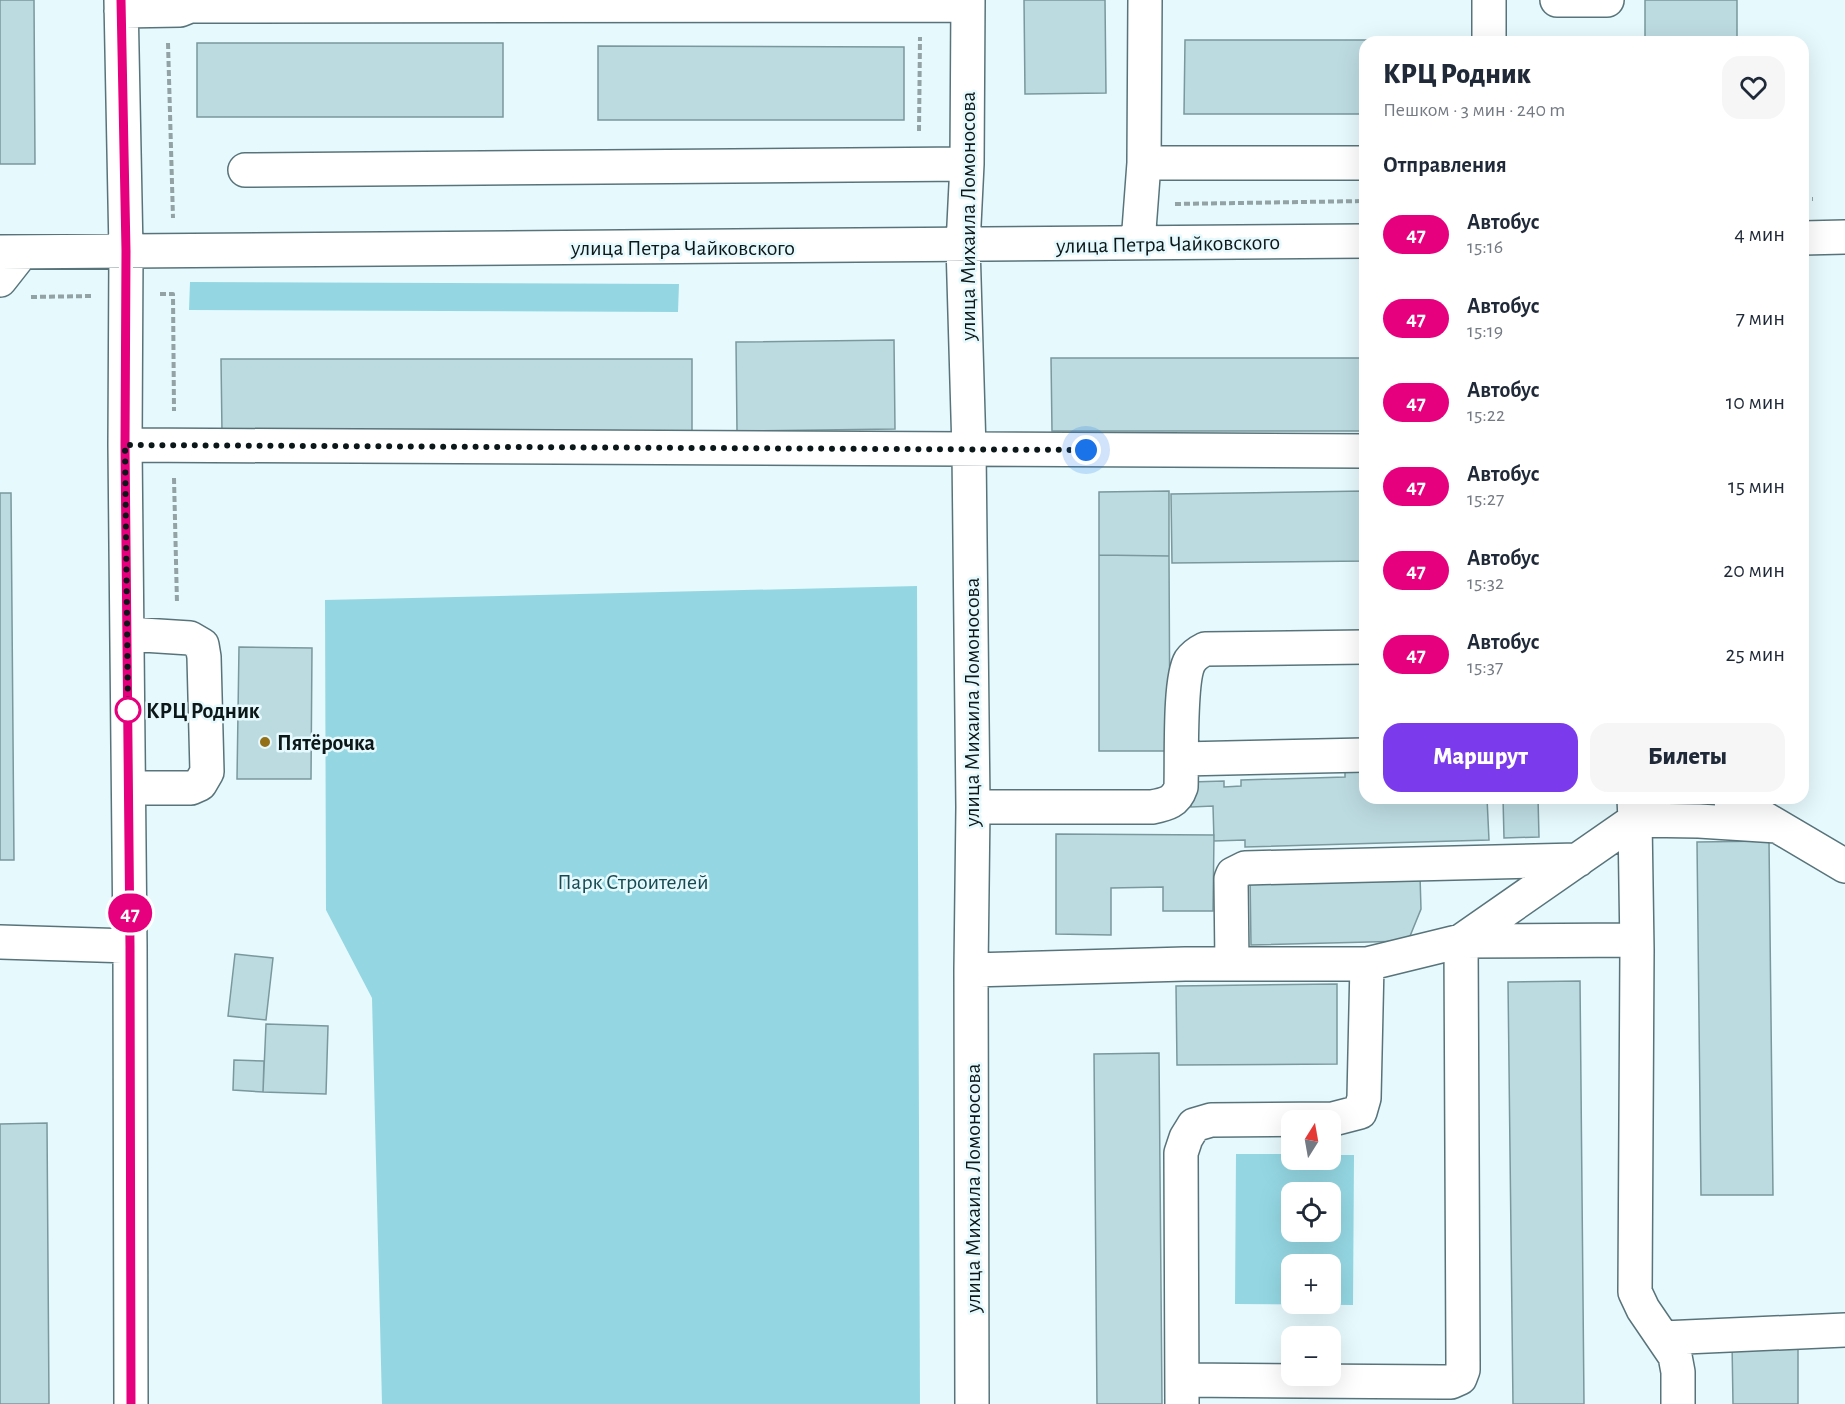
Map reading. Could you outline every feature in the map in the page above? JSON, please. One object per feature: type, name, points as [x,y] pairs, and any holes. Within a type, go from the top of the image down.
[{"type":"street","points":[[1138,243],[1144,163],[1145,0]]},
{"type":"street","points":[[1489,0],[1490,36]]},
{"type":"street","points":[[1557,0],[1607,0]]},
{"type":"street","points":[[131,1404],[130,946],[125,445],[126,251],[121,6],[180,10],[190,6],[309,3],[920,5],[968,3]]},
{"type":"street","name":"улица Михаила Ломоносова","points":[[968,3],[968,164],[963,245],[969,450],[973,807],[972,1404]]},
{"type":"street","points":[[1144,163],[1359,163]]},
{"type":"street","points":[[245,170],[968,164]]},
{"type":"street","points":[[1809,238],[1845,237]]},
{"type":"street","name":"улица Петра Чайковского","points":[[11,252],[1359,241]]},
{"type":"street","points":[[0,280],[11,252]]},
{"type":"street","points":[[125,445],[1359,451]]},
{"type":"street","points":[[127,634],[190,638],[202,645],[207,772],[200,784],[191,788],[129,788]]},
{"type":"street","points":[[973,807],[1152,807],[1169,803],[1178,796],[1180,787],[1184,684],[1190,661],[1197,654],[1205,649],[1359,647]]},
{"type":"street","points":[[1182,759],[1359,755]]},
{"type":"street","points":[[1740,804],[1845,866]]},
{"type":"street","points":[[1634,809],[1699,821],[1777,826]]},
{"type":"street","points":[[1461,941],[1578,860],[1634,809]]},
{"type":"street","points":[[1634,809],[1637,950],[1635,1292],[1643,1309],[1675,1356],[1678,1372],[1678,1404]]},
{"type":"street","points":[[1232,964],[1231,879],[1233,874],[1245,868],[1578,860]]},
{"type":"street","points":[[971,970],[1232,964],[1367,964],[1461,941],[1635,940]]},
{"type":"street","points":[[1367,964],[1364,1098],[1360,1112],[1333,1119],[1211,1120],[1194,1125],[1186,1138],[1181,1153],[1182,1392],[1451,1382],[1460,1378],[1463,1361],[1461,941]]},
{"type":"street","points":[[0,942],[130,946]]},
{"type":"street","points":[[1663,1338],[1845,1330]]},
{"type":"path","points":[[918,165],[920,5]]},
{"type":"path","points":[[168,10],[173,294]]},
{"type":"path","points":[[1809,199],[1814,199]]},
{"type":"path","points":[[1141,205],[1359,201]]},
{"type":"green space","points":[[190,282],[679,284],[678,312],[189,310]]},
{"type":"green space","name":"Парк Строителей","points":[[917,586],[920,1404],[382,1404],[372,998],[326,910],[325,600]]},
{"type":"green space","points":[[1236,1154],[1281,1154],[1281,1170],[1341,1170],[1341,1155],[1354,1155],[1353,1305],[1341,1305],[1341,1254],[1281,1254],[1281,1304],[1235,1304]]},
{"type":"building","points":[[0,0],[34,0],[35,164],[0,164]]},
{"type":"building","points":[[1024,0],[1105,0],[1106,93],[1025,94]]},
{"type":"building","points":[[1645,0],[1737,0],[1737,36],[1645,36]]},
{"type":"building","points":[[1185,40],[1359,40],[1359,114],[1184,114]]},
{"type":"building","points":[[197,43],[503,43],[503,117],[197,117]]},
{"type":"building","points":[[598,46],[904,47],[904,120],[598,120]]},
{"type":"building","points":[[894,340],[895,429],[737,431],[736,342]]},
{"type":"building","points":[[1051,358],[1359,358],[1359,431],[1052,431]]},
{"type":"building","points":[[221,359],[692,359],[692,433],[222,433]]},
{"type":"building","points":[[1169,491],[1169,556],[1099,555],[1099,492]]},
{"type":"building","points":[[1359,491],[1359,561],[1172,563],[1171,494]]},
{"type":"building","points":[[0,493],[11,493],[14,860],[0,860]]},
{"type":"building","points":[[1099,555],[1169,556],[1170,751],[1099,751]]},
{"type":"building","points":[[239,647],[312,648],[311,779],[237,779]]},
{"type":"building","points":[[1359,766],[1359,804],[1487,804],[1489,840],[1245,847],[1245,840],[1214,841],[1213,806],[1191,807],[1191,782],[1224,781],[1224,787],[1241,786],[1241,780],[1345,777],[1345,767]]},
{"type":"building","points":[[1503,804],[1538,804],[1539,837],[1504,838]]},
{"type":"building","points":[[1056,834],[1214,835],[1213,911],[1163,911],[1163,887],[1111,888],[1111,935],[1056,934]]},
{"type":"building","points":[[1769,841],[1773,1195],[1701,1195],[1697,842]]},
{"type":"building","points":[[1250,875],[1420,876],[1421,909],[1408,941],[1251,945]]},
{"type":"building","points":[[235,954],[273,958],[266,1020],[228,1016]]},
{"type":"building","points":[[1580,981],[1584,1404],[1513,1404],[1508,982]]},
{"type":"building","points":[[1337,984],[1337,1064],[1177,1065],[1176,986]]},
{"type":"building","points":[[266,1024],[328,1026],[326,1094],[263,1092]]},
{"type":"building","points":[[1159,1053],[1162,1404],[1097,1404],[1094,1054]]},
{"type":"building","points":[[234,1060],[264,1061],[263,1092],[233,1090]]},
{"type":"building","points":[[47,1123],[49,1404],[0,1404],[0,1124]]},
{"type":"building","points":[[1798,1341],[1798,1404],[1733,1404],[1732,1342]]},
{"type":"bus line","name":"47","points":[[121,0],[126,251],[125,445],[130,946],[131,1404]]},
{"type":"place","name":"КРЦ Родник","points":[[128,710]]},
{"type":"place","name":"Пятёрочка","points":[[265,742]]},
{"type":"route","points":[[128,710],[125,445],[1086,450]]}]
